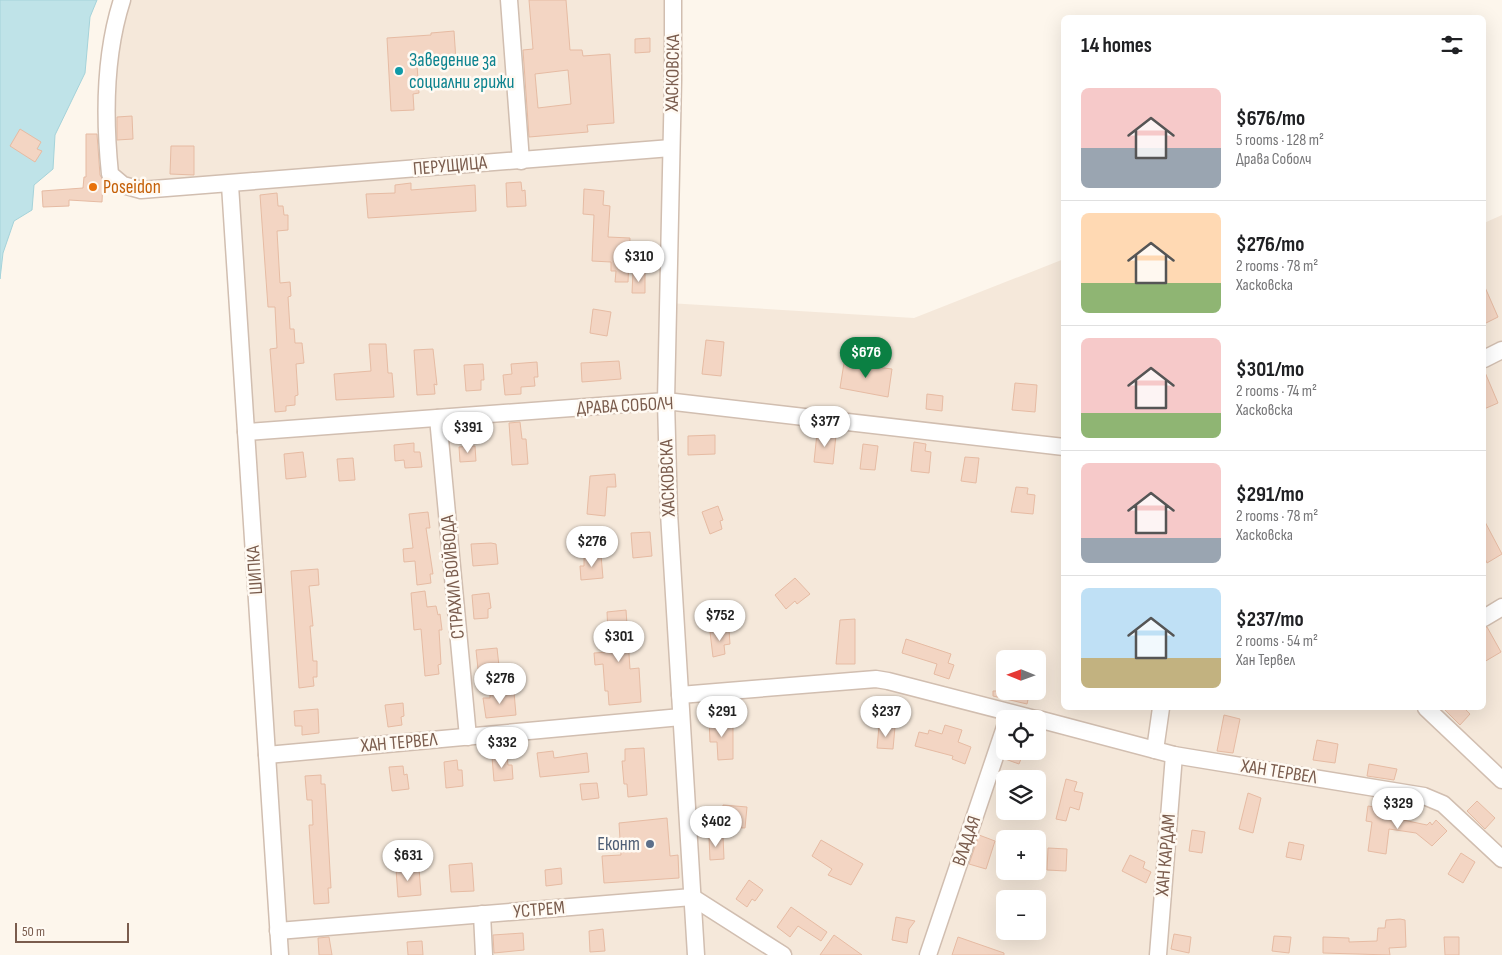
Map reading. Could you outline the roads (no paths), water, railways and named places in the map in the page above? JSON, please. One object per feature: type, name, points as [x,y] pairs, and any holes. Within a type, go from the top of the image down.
[{"type":"street","name":"ПЕРУЩИЦА","points":[[122,0],[111,38],[109,59],[107,104],[110,174],[123,185],[141,190],[230,185],[671,148]]},
{"type":"street","points":[[509,0],[520,161]]},
{"type":"street","name":"ХАСКОВСКА","points":[[672,0],[666,401],[669,513],[696,955]]},
{"type":"street","name":"ШИПКА","points":[[230,185],[280,955]]},
{"type":"street","points":[[1486,357],[1502,350]]},
{"type":"street","name":"ДРАВА СОБОЛЧ","points":[[246,432],[666,401],[1061,447]]},
{"type":"street","name":"СТРАХИЛ ВОЙВОДА","points":[[438,418],[468,737]]},
{"type":"street","points":[[1486,617],[1502,607]]},
{"type":"street","name":"ХАН ТЕРВЕЛ","points":[[680,695],[876,679],[888,680],[996,715]]},
{"type":"street","points":[[1155,750],[1161,710]]},
{"type":"street","points":[[1428,710],[1502,780]]},
{"type":"street","name":"ХАН ТЕРВЕЛ","points":[[267,756],[681,717]]},
{"type":"street","name":"ХАН ТЕРВЕЛ","points":[[1046,722],[1174,755],[1424,796],[1443,804],[1502,859]]},
{"type":"street","name":"ВЛАДАЯ","points":[[928,955],[996,754]]},
{"type":"street","name":"ХАН КАРДАМ","points":[[1158,955],[1174,755]]},
{"type":"street","points":[[692,897],[782,955]]},
{"type":"street","name":"УСТРЕМ","points":[[278,932],[692,897]]},
{"type":"street","points":[[482,914],[484,955]]},
{"type":"water","points":[[0,0],[97,0],[90,17],[85,73],[55,135],[53,169],[34,185],[32,210],[14,221],[3,253],[0,279]]},
{"type":"place","name":"Заведение за социални грижи","points":[[399,71]]},
{"type":"place","name":"Poseidon","points":[[93,187]]},
{"type":"place","name":"Еконт","points":[[650,844]]}]
